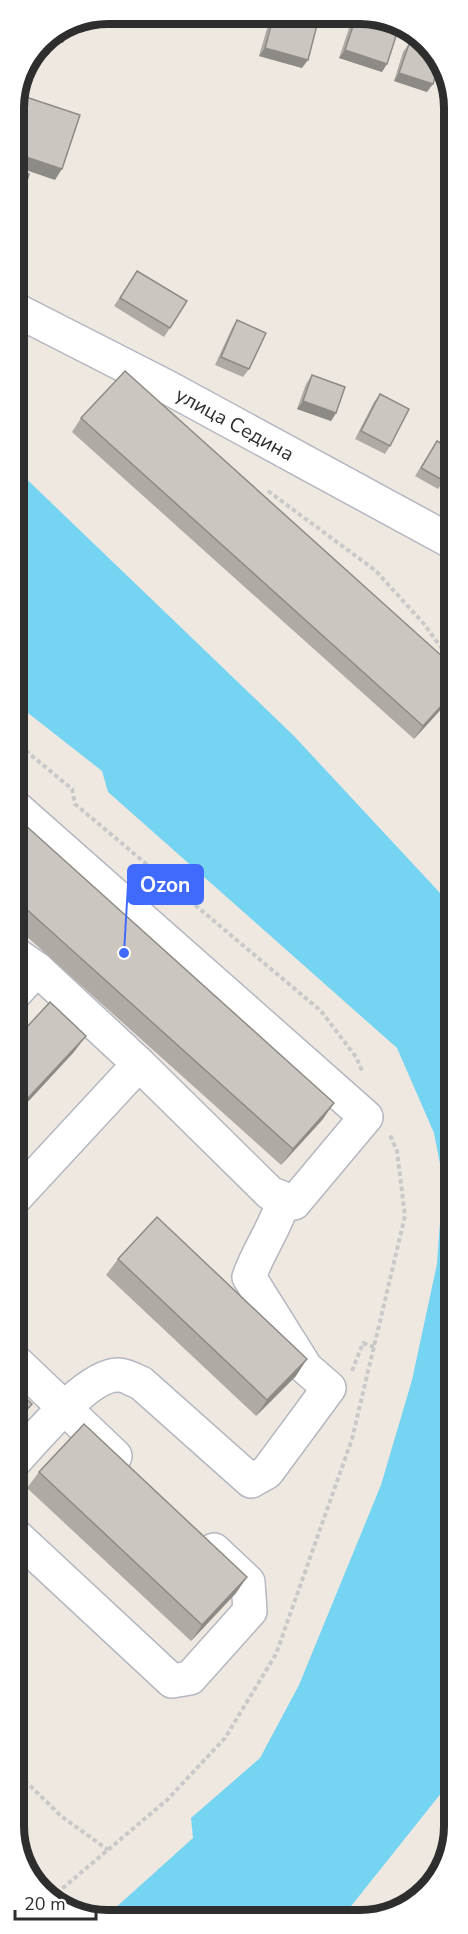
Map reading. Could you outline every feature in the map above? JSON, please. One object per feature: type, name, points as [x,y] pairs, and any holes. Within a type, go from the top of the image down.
[{"type":"street","name":"улица Седина","points":[[24,314],[167,387],[444,538]]},
{"type":"street","points":[[24,815],[366,1117],[294,1203],[270,1193],[139,1064],[25,961]]},
{"type":"street","points":[[24,1188],[139,1064]]},
{"type":"street","points":[[24,1451],[63,1408],[98,1381],[119,1375],[141,1383],[251,1481],[267,1472],[329,1388],[306,1368],[249,1277],[256,1257],[279,1218],[284,1199]]},
{"type":"street","points":[[24,1370],[139,1479]]},
{"type":"street","points":[[24,1543],[172,1681],[190,1678],[250,1611],[248,1582],[189,1526]]},
{"type":"path","points":[[268,491],[376,571],[424,624],[444,651]]},
{"type":"path","points":[[24,1780],[61,1816],[108,1850]]},
{"type":"water","points":[[24,477],[294,736],[444,897],[444,1790],[348,1910],[113,1910],[193,1838],[191,1818],[260,1758],[299,1685],[381,1485],[412,1380],[437,1264],[443,1179],[434,1133],[397,1048],[108,792],[102,771],[24,710]]},
{"type":"building","points":[[272,24],[317,24],[308,60],[265,48]]},
{"type":"building","points":[[354,24],[373,26],[397,33],[387,64],[345,50]]},
{"type":"building","points":[[409,44],[416,46],[423,53],[436,73],[433,84],[399,73]]},
{"type":"building","points":[[25,97],[80,115],[62,169],[24,156]]},
{"type":"building","points":[[24,173],[29,174],[24,192]]},
{"type":"building","points":[[137,271],[187,301],[170,328],[120,298]]},
{"type":"building","points":[[237,320],[266,333],[249,369],[221,357]]},
{"type":"building","points":[[125,371],[444,658],[444,703],[423,726],[81,418]]},
{"type":"building","points":[[312,375],[345,387],[336,413],[303,401]]},
{"type":"building","points":[[380,394],[409,409],[390,446],[361,431]]},
{"type":"building","points":[[437,441],[444,445],[444,481],[421,468]]},
{"type":"building","points":[[24,824],[334,1103],[293,1149],[24,907]]},
{"type":"building","points":[[50,1002],[86,1036],[24,1102],[24,1030]]},
{"type":"building","points":[[157,1217],[307,1359],[267,1400],[118,1259]]},
{"type":"building","points":[[24,1397],[32,1404],[24,1412]]},
{"type":"building","points":[[84,1424],[247,1577],[202,1625],[39,1472]]},
{"type":"place","name":"Ozon","points":[[124,953]]}]
